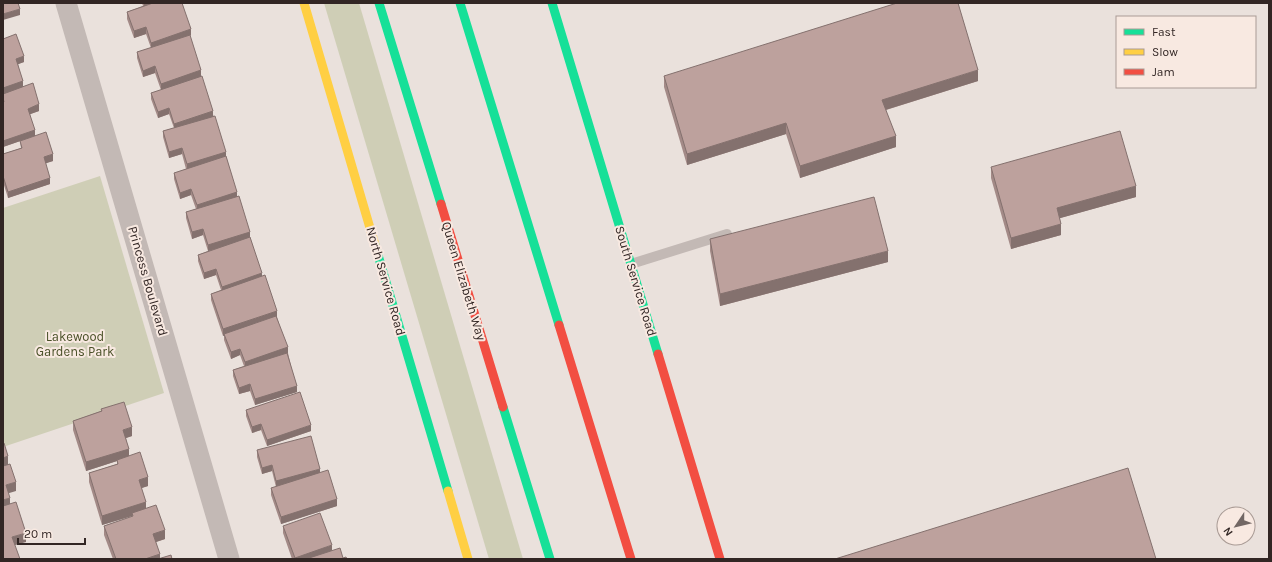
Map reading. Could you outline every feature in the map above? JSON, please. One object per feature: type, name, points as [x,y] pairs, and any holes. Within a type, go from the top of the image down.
[{"type":"main road","name":"North Service Road","points":[[304,3],[468,559]]},
{"type":"main road","name":"Queen Elizabeth Way","points":[[378,3],[550,559]]},
{"type":"main road","points":[[460,3],[630,559]]},
{"type":"main road","name":"South Service Road","points":[[552,3],[720,559]]},
{"type":"street","name":"Princess Boulevard","points":[[66,3],[229,559]]},
{"type":"lane","points":[[631,264],[727,234]]},
{"type":"green space","points":[[324,3],[359,3],[523,559],[489,559]]},
{"type":"green space","name":"Lakewood Gardens Park","points":[[100,176],[164,393],[3,447],[3,208]]},
{"type":"building","points":[[3,3],[18,3],[20,9],[3,14]]},
{"type":"building","points":[[153,3],[182,3],[191,29],[151,43],[146,27],[134,31],[127,12]]},
{"type":"building","points":[[897,3],[958,3],[978,70],[882,100],[896,136],[800,166],[786,123],[687,154],[664,76]]},
{"type":"building","points":[[16,34],[24,56],[16,59],[23,81],[3,88],[3,39]]},
{"type":"building","points":[[190,35],[201,70],[161,84],[155,66],[143,71],[137,52]]},
{"type":"building","points":[[202,76],[213,111],[174,124],[169,108],[158,112],[151,93]]},
{"type":"building","points":[[33,83],[39,104],[28,109],[35,130],[3,141],[3,94]]},
{"type":"building","points":[[215,116],[226,152],[187,164],[182,148],[169,152],[163,131]]},
{"type":"building","points":[[1120,131],[1136,186],[1057,208],[1061,224],[1011,238],[991,167]]},
{"type":"building","points":[[46,132],[53,154],[44,157],[50,178],[8,192],[3,176],[3,154],[22,148],[20,141]]},
{"type":"building","points":[[226,156],[237,192],[197,205],[191,189],[180,193],[174,173]]},
{"type":"building","points":[[239,196],[250,232],[208,245],[203,229],[192,232],[186,212]]},
{"type":"building","points":[[874,197],[888,251],[720,294],[710,239]]},
{"type":"building","points":[[250,237],[262,273],[222,287],[216,269],[204,273],[198,255]]},
{"type":"building","points":[[265,275],[277,311],[223,329],[211,294]]},
{"type":"building","points":[[276,316],[288,347],[245,362],[240,349],[231,352],[224,334]]},
{"type":"building","points":[[287,353],[297,386],[255,399],[250,384],[239,388],[233,370]]},
{"type":"building","points":[[300,392],[311,425],[267,440],[261,424],[252,427],[246,410]]},
{"type":"building","points":[[124,402],[132,427],[123,430],[129,449],[86,462],[73,421],[102,411],[101,409]]},
{"type":"building","points":[[311,436],[320,469],[276,481],[272,465],[262,468],[257,450]]},
{"type":"building","points":[[4,443],[8,456],[3,458],[3,444]]},
{"type":"building","points":[[140,452],[148,477],[139,480],[146,502],[102,516],[89,473],[118,464],[117,460]]},
{"type":"building","points":[[10,464],[16,482],[6,485],[10,498],[3,500],[3,466]]},
{"type":"building","points":[[1128,468],[1156,559],[835,559]]},
{"type":"building","points":[[328,470],[337,499],[281,517],[271,488]]},
{"type":"building","points":[[16,502],[26,533],[12,537],[20,559],[3,559],[3,506]]},
{"type":"building","points":[[156,505],[165,530],[153,534],[160,554],[145,559],[116,559],[104,526],[133,516],[132,513]]},
{"type":"building","points":[[320,513],[332,545],[295,558],[283,526]]},
{"type":"building","points":[[340,548],[343,558],[346,557],[347,559],[306,559]]},
{"type":"building","points":[[171,555],[172,559],[158,559]]},
{"type":"traffic: fast","points":[[379,3],[441,204]]},
{"type":"traffic: fast","points":[[460,3],[559,325]]},
{"type":"traffic: fast","points":[[552,3],[658,354]]},
{"type":"traffic: fast","points":[[375,245],[448,491]]},
{"type":"traffic: fast","points":[[503,407],[550,559]]},
{"type":"traffic: slow","points":[[304,3],[375,245]]},
{"type":"traffic: slow","points":[[448,491],[468,559]]},
{"type":"traffic: jam","points":[[441,204],[503,407]]},
{"type":"traffic: jam","points":[[559,325],[631,559]]},
{"type":"traffic: jam","points":[[658,354],[720,559]]}]
